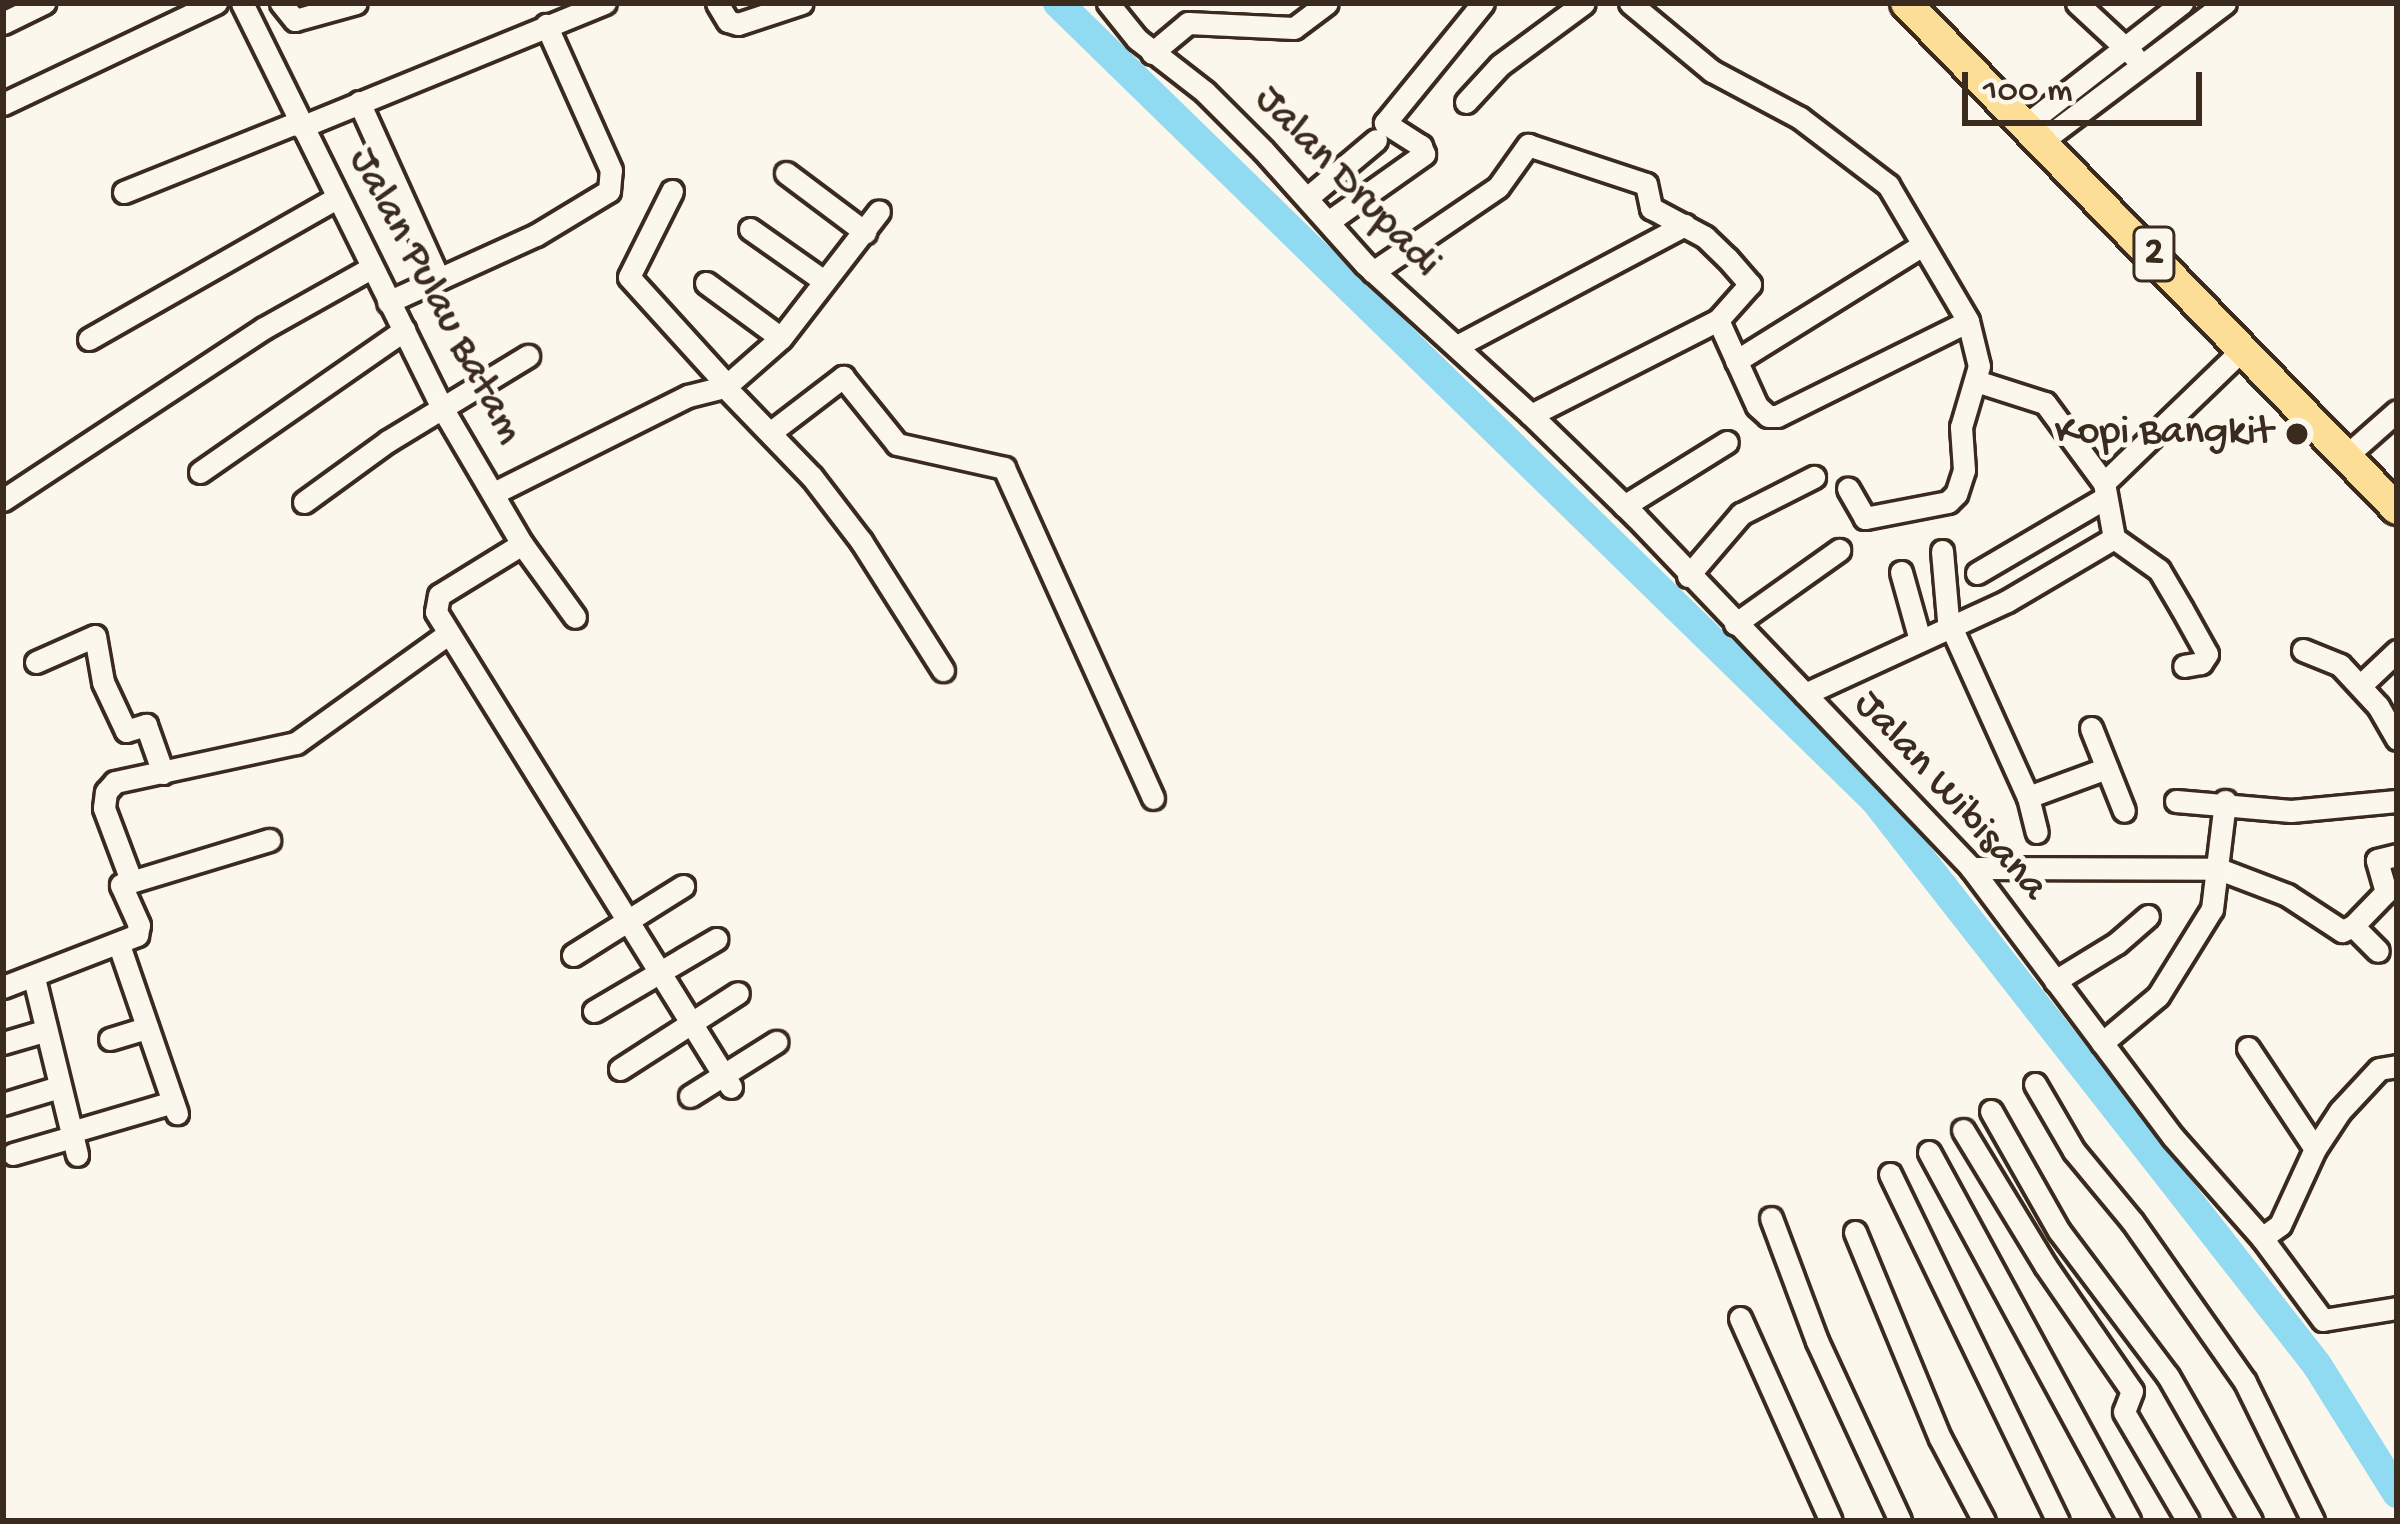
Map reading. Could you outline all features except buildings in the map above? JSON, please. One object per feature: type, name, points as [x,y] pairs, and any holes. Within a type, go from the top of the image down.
[{"type":"highway","name":"2","points":[[1906,3],[2397,509]]},
{"type":"street","points":[[3,23],[44,3]]},
{"type":"street","points":[[3,104],[216,3]]},
{"type":"street","name":"Jalan Pulau Batam","points":[[242,3],[334,199],[441,406],[522,544],[575,617]]},
{"type":"street","points":[[281,3],[295,20],[356,3]]},
{"type":"street","points":[[124,192],[605,3]]},
{"type":"street","points":[[717,3],[728,21],[738,24],[802,3]]},
{"type":"street","name":"Jalan Drupadi","points":[[1108,3],[1152,52],[1205,92],[1373,272],[1624,506],[1805,694]]},
{"type":"street","points":[[1152,52],[1188,23],[1294,28],[1327,3]]},
{"type":"street","points":[[1328,222],[1424,154],[1421,146],[1384,123],[1483,3]]},
{"type":"street","points":[[1466,102],[1500,64],[1584,3]]},
{"type":"street","points":[[1636,10],[1661,3]]},
{"type":"street","points":[[2077,3],[2144,65]]},
{"type":"street","points":[[2035,132],[2125,46],[2182,3]]},
{"type":"street","points":[[2035,132],[2144,65],[2225,3]]},
{"type":"street","points":[[1636,10],[1712,71],[1800,118],[1888,185],[1968,321],[1979,366],[1960,427],[1964,478],[1950,500],[1863,518],[1848,488]]},
{"type":"street","points":[[388,302],[536,236],[609,191],[614,182],[546,25]]},
{"type":"street","points":[[359,102],[438,278]]},
{"type":"street","points":[[1306,198],[1376,140]]},
{"type":"street","points":[[1373,272],[1498,188],[1528,145],[1646,184],[1651,208],[1685,225],[1750,284],[1718,320],[1531,416]]},
{"type":"street","points":[[786,173],[865,232]]},
{"type":"street","points":[[671,191],[629,277],[771,432],[861,541],[943,670]]},
{"type":"street","points":[[89,340],[334,199]]},
{"type":"street","points":[[494,494],[688,396],[726,386],[781,338],[879,211]]},
{"type":"street","points":[[1457,346],[1685,225]]},
{"type":"street","points":[[750,229],[824,281]]},
{"type":"street","points":[[1736,361],[1922,245]]},
{"type":"street","points":[[3,500],[265,328],[369,269]]},
{"type":"street","points":[[706,283],[781,338]]},
{"type":"street","points":[[1718,320],[1762,412],[1777,416],[1968,321]]},
{"type":"street","points":[[200,472],[404,330]]},
{"type":"street","points":[[1977,573],[2105,490],[2243,350]]},
{"type":"street","points":[[304,502],[441,406],[528,356]]},
{"type":"street","points":[[771,432],[842,377],[897,444],[1004,468],[1154,799]]},
{"type":"street","points":[[1976,381],[2044,403],[2105,490],[2114,538],[2159,570],[2207,654],[2201,663],[2184,666]]},
{"type":"street","points":[[2345,457],[2397,411]]},
{"type":"street","points":[[1624,506],[1727,442]]},
{"type":"street","points":[[1688,576],[1741,514],[1814,477]]},
{"type":"street","name":"Jalan Wibisana","points":[[2114,538],[1954,628],[1805,694],[1971,868],[2173,1138],[2262,1238],[2323,1320],[2397,1308]]},
{"type":"street","points":[[522,544],[439,595],[436,612],[728,1081]]},
{"type":"street","points":[[1735,624],[1839,550]]},
{"type":"street","points":[[1942,551],[1946,608],[2028,797],[2037,832]]},
{"type":"street","points":[[1900,572],[1920,640]]},
{"type":"street","points":[[131,880],[104,808],[106,792],[115,782],[296,743],[449,633]]},
{"type":"street","points":[[36,662],[94,636],[104,682],[126,731],[146,725],[163,773]]},
{"type":"street","points":[[2303,650],[2330,656],[2361,685],[2397,739]]},
{"type":"street","points":[[2361,685],[2397,651]]},
{"type":"street","points":[[2091,728],[2124,811]]},
{"type":"street","points":[[2028,797],[2107,768]]},
{"type":"street","points":[[2176,801],[2224,801],[2291,811],[2396,806]]},
{"type":"street","points":[[2102,1043],[2158,996],[2212,909],[2224,801]]},
{"type":"street","points":[[3,987],[119,945],[139,932],[121,885],[269,840]]},
{"type":"street","points":[[1971,868],[2219,869],[2287,895],[2342,931],[2386,892],[2377,860],[2397,855]]},
{"type":"street","points":[[573,956],[683,886]]},
{"type":"street","points":[[2055,981],[2117,943],[2149,916]]},
{"type":"street","points":[[2353,926],[2378,951]]},
{"type":"street","points":[[594,1011],[716,939]]},
{"type":"street","points":[[13,1154],[74,1142],[175,1107],[119,945]]},
{"type":"street","points":[[34,978],[74,1142]]},
{"type":"street","points":[[620,1069],[738,993]]},
{"type":"street","points":[[110,1039],[148,1028]]},
{"type":"street","points":[[3,1043],[44,1031]]},
{"type":"street","points":[[690,1096],[728,1081],[776,1042]]},
{"type":"street","points":[[2248,1048],[2315,1149]]},
{"type":"street","points":[[2262,1238],[2280,1225],[2315,1149],[2379,1069],[2397,1066]]},
{"type":"street","points":[[2035,1084],[2074,1151],[2132,1221],[2245,1382],[2313,1521]]},
{"type":"street","points":[[3,1104],[59,1088]]},
{"type":"street","points":[[1991,1111],[2059,1232],[2168,1376],[2251,1521]]},
{"type":"street","points":[[1963,1130],[2044,1265],[2132,1391],[2124,1412],[2188,1521]]},
{"type":"street","points":[[1929,1152],[2129,1521]]},
{"type":"street","points":[[1890,1174],[2057,1521]]},
{"type":"street","points":[[1771,1218],[1817,1340],[1900,1521]]},
{"type":"street","points":[[1855,1232],[1940,1438],[1984,1521]]},
{"type":"street","points":[[1740,1318],[1831,1521]]},
{"type":"waterway","points":[[1058,3],[1875,800],[2317,1365],[2397,1493]]},
{"type":"place","name":"Kopi Bangkit","points":[[2297,434]]}]
